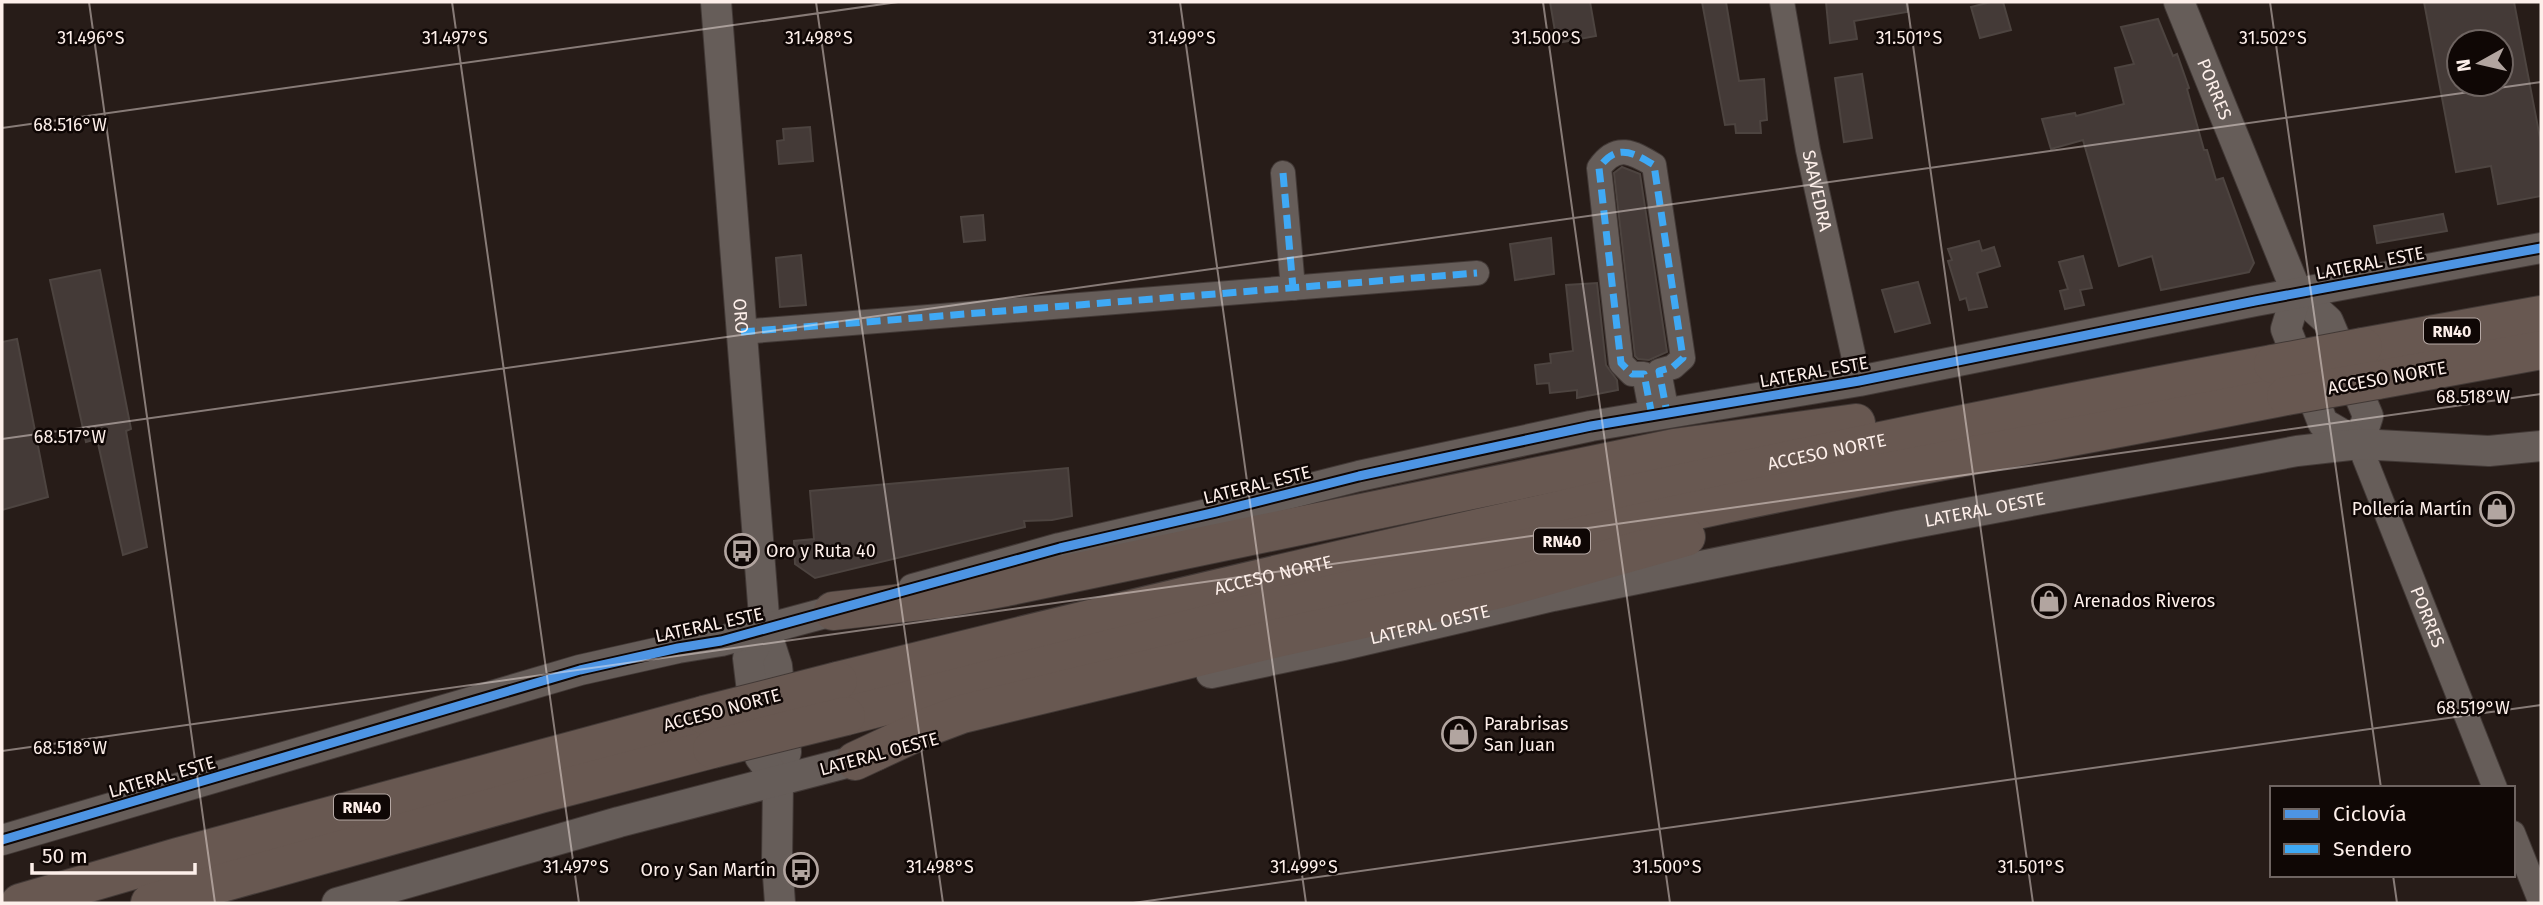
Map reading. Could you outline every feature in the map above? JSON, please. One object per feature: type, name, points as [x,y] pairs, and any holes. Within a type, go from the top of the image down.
[{"type":"highway","name":"ACCESO NORTE","points":[[842,698],[1114,647],[1582,536],[1753,499],[1998,452],[2280,380],[2370,363],[2541,315]]},
{"type":"highway","name":"ACCESO NORTE","points":[[2370,363],[2541,350]]},
{"type":"highway","name":"ACCESO NORTE","points":[[21,903],[178,857],[842,698],[1094,617],[1580,503],[2105,395],[2280,380]]},
{"type":"highway","points":[[833,611],[946,598],[1006,587],[1674,448],[1902,417],[2105,395]]},
{"type":"highway","points":[[855,761],[962,714],[1277,638],[1500,589],[1998,452]]},
{"type":"highway","name":"ACCESO NORTE","points":[[150,903],[540,794],[708,732]]},
{"type":"street","name":"ORO","points":[[716,2],[765,629],[777,666],[786,752],[778,781],[777,862],[780,903]]},
{"type":"street","name":"SAAVEDRA","points":[[1782,2],[1808,150],[1859,381]]},
{"type":"street","name":"PORRES","points":[[2179,2],[2297,293],[2328,321],[2368,416],[2359,444],[2494,786]]},
{"type":"street","points":[[1615,153],[1634,153],[1654,165],[1683,358],[1673,367],[1659,372],[1660,414],[1644,373],[1632,374],[1621,363],[1599,168],[1606,157],[1615,153]]},
{"type":"street","points":[[1283,173],[1293,288]]},
{"type":"street","name":"LATERAL ESTE","points":[[2,840],[580,670],[765,629],[1060,548],[1359,476],[1591,426],[1859,381],[2297,293],[2541,248]]},
{"type":"street","points":[[741,332],[1477,273]]},
{"type":"street","points":[[2297,293],[2286,329],[2323,423],[2359,444]]},
{"type":"street","name":"LATERAL OESTE","points":[[337,903],[619,822],[1090,699],[1343,645],[1566,593],[1898,526],[2297,451],[2359,444],[2489,451],[2541,446]]},
{"type":"street","points":[[2515,838],[2541,903]]},
{"type":"building","points":[[1550,2],[1590,2],[1596,36],[1557,43]]},
{"type":"building","points":[[1702,2],[1726,2],[1739,81],[1764,79],[1767,120],[1760,121],[1761,133],[1736,133],[1735,124],[1725,125]]},
{"type":"building","points":[[1826,2],[1906,2],[1907,12],[1854,21],[1857,39],[1830,43]]},
{"type":"building","points":[[2003,2],[2011,30],[1980,38],[1971,7]]},
{"type":"building","points":[[2424,2],[2514,2],[2541,143],[2541,196],[2498,204],[2491,166],[2456,172]]},
{"type":"building","points":[[2158,19],[2173,56],[2177,54],[2189,88],[2187,89],[2204,150],[2207,150],[2216,180],[2223,178],[2254,263],[2249,272],[2161,290],[2152,256],[2119,266],[2083,140],[2051,149],[2042,119],[2075,113],[2076,116],[2124,104],[2115,68],[2134,64],[2121,27]]},
{"type":"building","points":[[1862,74],[1872,138],[1844,142],[1835,78]]},
{"type":"building","points":[[810,127],[813,161],[779,164],[777,141],[784,140],[783,129]]},
{"type":"building","points":[[1622,167],[1640,174],[1667,352],[1649,360],[1635,356],[1614,173]]},
{"type":"building","points":[[2443,214],[2447,231],[2377,243],[2374,226]]},
{"type":"building","points":[[983,215],[985,240],[964,242],[961,217]]},
{"type":"building","points":[[1551,238],[1554,274],[1515,280],[1510,244]]},
{"type":"building","points":[[1979,241],[1982,251],[1994,247],[2000,266],[1977,273],[1987,307],[1969,310],[1966,298],[1960,300],[1948,261],[1952,260],[1948,249]]},
{"type":"building","points":[[801,255],[806,305],[780,307],[776,258]]},
{"type":"building","points":[[2083,256],[2092,288],[2080,290],[2084,305],[2065,309],[2060,291],[2068,289],[2059,262]]},
{"type":"building","points":[[100,270],[131,429],[126,431],[147,547],[123,555],[97,439],[86,442],[50,280]]},
{"type":"building","points":[[1918,282],[1930,323],[1895,332],[1882,290]]},
{"type":"building","points":[[1597,283],[1606,365],[1617,380],[1618,390],[1577,398],[1577,390],[1550,393],[1549,383],[1537,384],[1535,365],[1551,363],[1550,354],[1573,351],[1566,285]]},
{"type":"building","points":[[17,339],[48,497],[2,510],[2,342]]},
{"type":"building","points":[[1068,468],[1072,516],[1024,521],[1025,527],[815,578],[795,564],[794,541],[814,539],[810,491]]},
{"type":"marked path","points":[[1652,416],[1644,374],[1632,374],[1621,363],[1599,168],[1605,160],[1618,153],[1639,156],[1654,165],[1683,358],[1673,367],[1659,371],[1667,413]]},
{"type":"marked path","points":[[1283,173],[1293,288]]},
{"type":"marked path","points":[[741,332],[1477,273]]},
{"type":"cycle path","points":[[2,840],[580,670],[721,641],[1060,548],[1359,476],[1591,426],[1859,381],[2255,301],[2541,248]]},
{"type":"place","name":"Pollería Martín","points":[[2497,509]]},
{"type":"place","name":"Oro y Ruta 40","points":[[742,551]]},
{"type":"place","name":"Arenados Riveros","points":[[2049,601]]},
{"type":"place","name":"Parabrisas San Juan","points":[[1459,734]]},
{"type":"place","name":"Oro y San Martín","points":[[801,870]]}]
